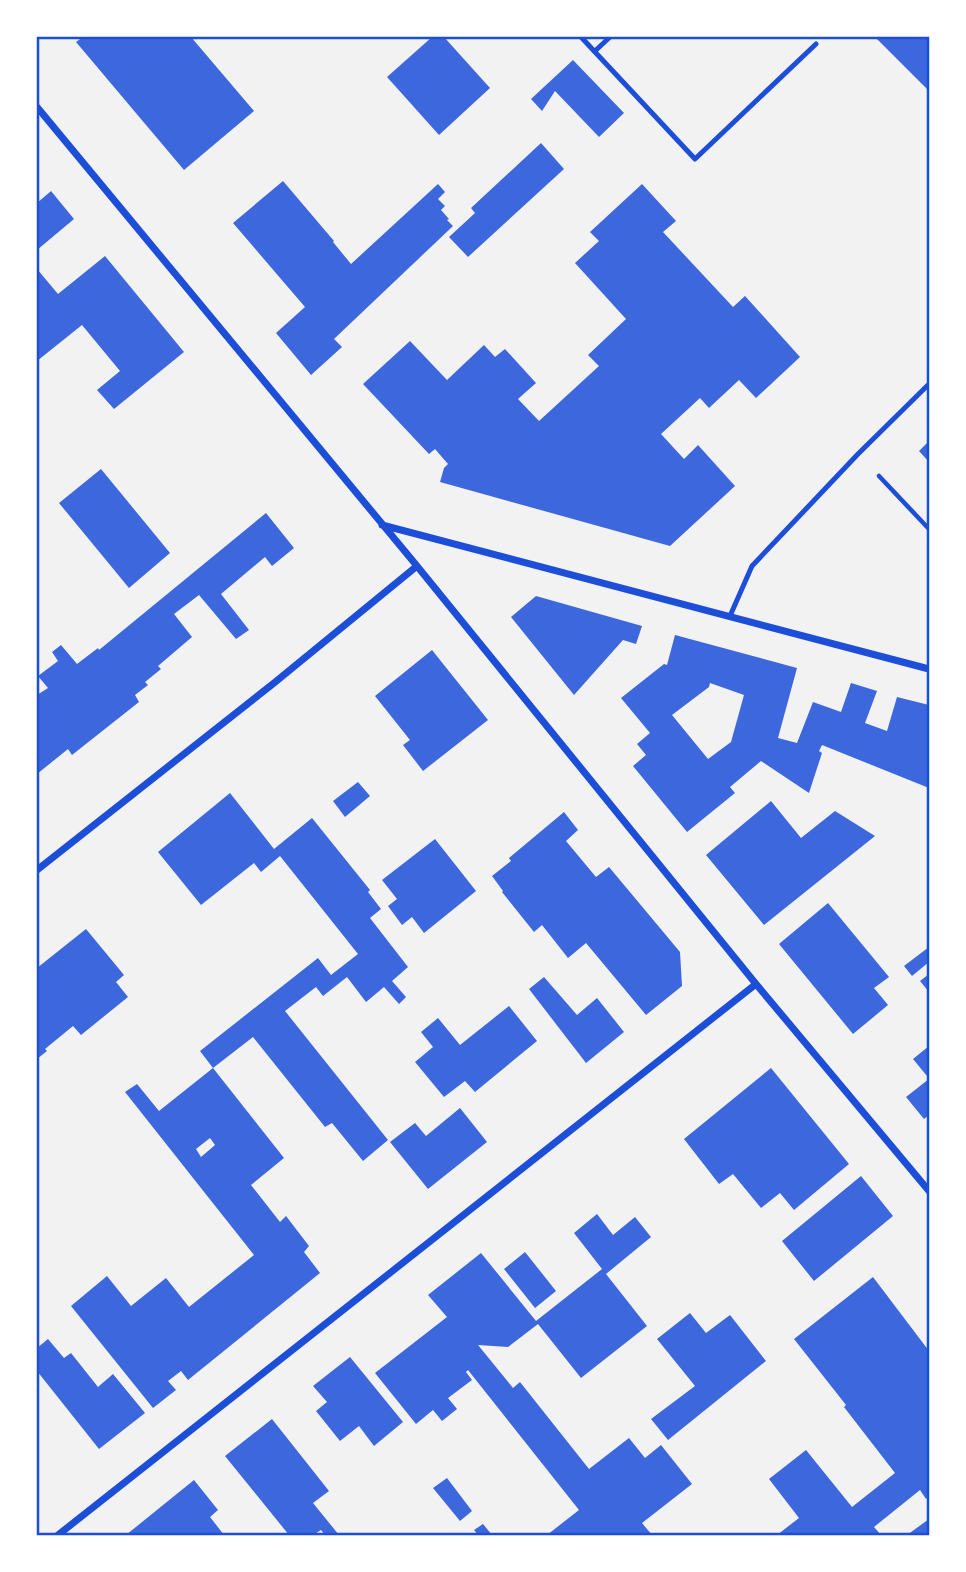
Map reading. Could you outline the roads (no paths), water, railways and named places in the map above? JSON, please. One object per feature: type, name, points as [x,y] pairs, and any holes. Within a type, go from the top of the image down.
[{"type":"street","points":[[37,107],[929,1191]]},
{"type":"street","points":[[382,524],[929,668]]},
{"type":"street","points":[[37,870],[417,566]]},
{"type":"street","points":[[58,1535],[756,984]]},
{"type":"lane","points":[[581,37],[695,159],[816,44]]},
{"type":"lane","points":[[594,51],[610,37]]},
{"type":"lane","points":[[730,616],[752,566],[929,384]]}]
